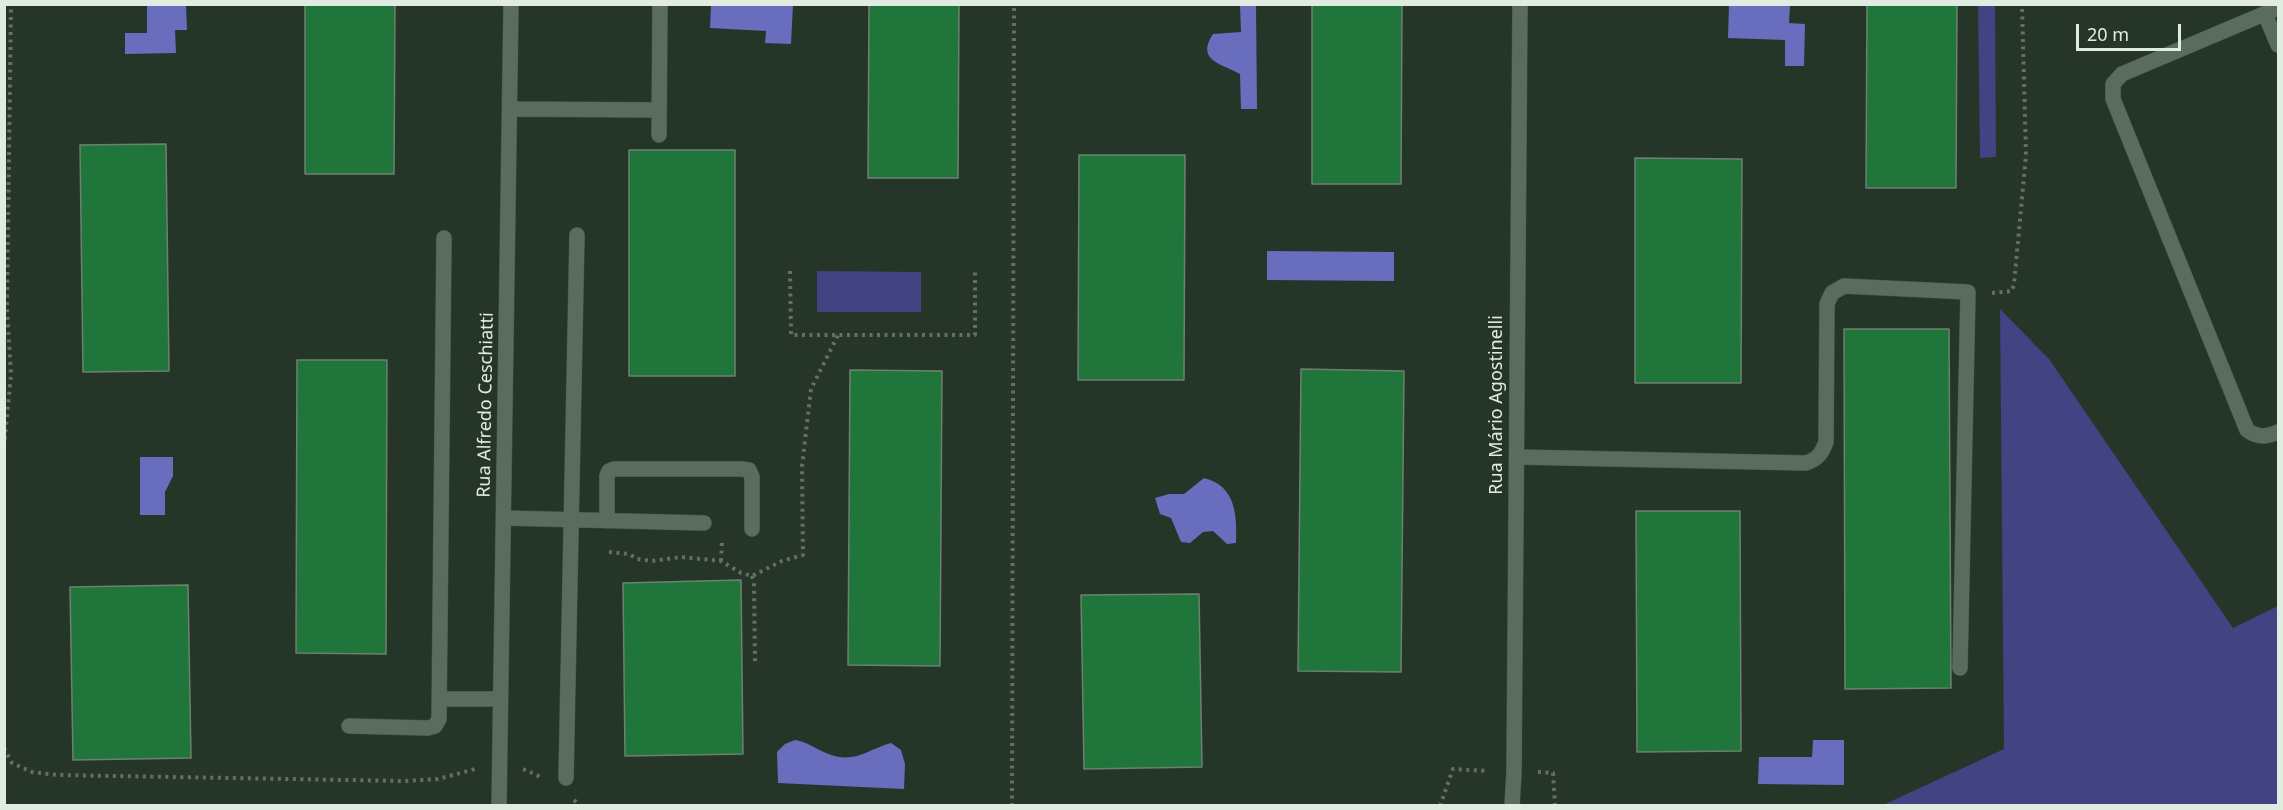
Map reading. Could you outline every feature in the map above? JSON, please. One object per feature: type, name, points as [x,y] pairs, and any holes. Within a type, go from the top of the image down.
[{"type":"street","name":"Rua Alfredo Ceschiatti","points":[[499,806],[511,4]]},
{"type":"street","points":[[659,135],[660,4]]},
{"type":"street","name":"Rua Mário Agostinelli","points":[[1512,806],[1520,4]]},
{"type":"street","points":[[2278,45],[2272,11],[2122,74],[2113,84],[2113,99],[2247,430],[2256,436],[2278,432]]},
{"type":"street","points":[[510,109],[659,110]]},
{"type":"street","points":[[566,778],[577,235]]},
{"type":"street","points":[[349,726],[428,728],[435,726],[439,719],[444,238]]},
{"type":"street","points":[[1516,457],[1806,463],[1815,460],[1822,452],[1826,442],[1827,304],[1832,293],[1844,286],[1968,292],[1960,668]]},
{"type":"street","points":[[607,521],[607,476],[609,471],[614,469],[742,469],[749,470],[752,477],[752,529]]},
{"type":"street","points":[[504,518],[704,523]]},
{"type":"street","points":[[440,699],[500,699]]},
{"type":"path","points":[[4,447],[11,375],[7,309],[7,237],[11,4]]},
{"type":"path","points":[[1012,806],[1014,4]]},
{"type":"path","points":[[1968,292],[2005,293],[2012,291],[2014,284],[2026,154],[2022,4]]},
{"type":"path","points":[[790,271],[791,335],[975,335],[975,272]]},
{"type":"path","points":[[609,552],[629,554],[637,559],[652,561],[681,557],[721,561],[741,573],[752,576],[782,561],[803,555],[802,466],[811,389],[838,335]]},
{"type":"path","points":[[752,576],[755,662]]},
{"type":"path","points":[[4,592],[4,607]]},
{"type":"path","points":[[4,748],[12,763],[32,772],[57,775],[415,781],[438,779],[499,764],[535,773],[544,779]]},
{"type":"path","points":[[1440,806],[1453,769],[1553,773],[1555,806]]},
{"type":"path","points":[[572,799],[581,806]]},
{"type":"shaded area","points":[[1978,5],[1995,5],[1996,157],[1980,158]]},
{"type":"shaded area","points":[[817,271],[921,272],[921,312],[817,312]]},
{"type":"shaded area","points":[[2000,309],[2049,359],[2233,628],[2278,606],[2278,805],[1883,805],[2004,749]]},
{"type":"water","points":[[147,5],[186,5],[187,30],[175,30],[176,53],[125,54],[125,33],[147,33]]},
{"type":"water","points":[[711,5],[793,5],[791,44],[765,43],[766,31],[710,28]]},
{"type":"water","points":[[1240,5],[1256,5],[1257,109],[1241,109],[1240,74],[1213,60],[1207,50],[1213,34],[1241,32]]},
{"type":"water","points":[[1729,5],[1790,5],[1789,23],[1805,24],[1804,66],[1785,66],[1785,40],[1728,38]]},
{"type":"water","points":[[1267,251],[1394,252],[1394,281],[1267,280]]},
{"type":"water","points":[[140,457],[173,457],[173,476],[165,492],[165,515],[140,515]]},
{"type":"water","points":[[1204,478],[1223,488],[1232,503],[1236,522],[1236,543],[1227,544],[1213,531],[1203,532],[1190,543],[1181,542],[1171,518],[1160,514],[1155,498],[1169,494],[1184,494]]},
{"type":"water","points":[[795,740],[826,753],[844,757],[860,755],[891,743],[901,750],[905,764],[904,789],[778,783],[777,752],[785,744]]},
{"type":"water","points":[[1813,740],[1844,740],[1844,785],[1758,784],[1759,757],[1812,757]]},
{"type":"building","points":[[305,4],[395,4],[394,174],[305,174]]},
{"type":"building","points":[[869,4],[959,4],[958,178],[868,178]]},
{"type":"building","points":[[1312,4],[1402,4],[1401,184],[1312,184]]},
{"type":"building","points":[[1867,4],[1957,4],[1956,188],[1866,188]]},
{"type":"building","points":[[166,144],[169,371],[83,372],[80,145]]},
{"type":"building","points":[[629,150],[735,150],[735,376],[629,376]]},
{"type":"building","points":[[1079,155],[1185,155],[1184,380],[1078,380]]},
{"type":"building","points":[[1635,158],[1742,159],[1741,383],[1635,383]]},
{"type":"building","points":[[1844,329],[1949,329],[1951,688],[1845,689]]},
{"type":"building","points":[[297,360],[387,360],[386,654],[296,653]]},
{"type":"building","points":[[1301,369],[1404,371],[1401,672],[1298,671]]},
{"type":"building","points":[[850,370],[942,371],[940,666],[848,665]]},
{"type":"building","points":[[1636,511],[1740,511],[1741,751],[1637,752]]},
{"type":"building","points":[[741,580],[743,754],[625,756],[623,583]]},
{"type":"building","points":[[188,585],[191,758],[73,760],[70,587]]},
{"type":"building","points":[[1199,594],[1202,767],[1084,769],[1081,595]]}]
